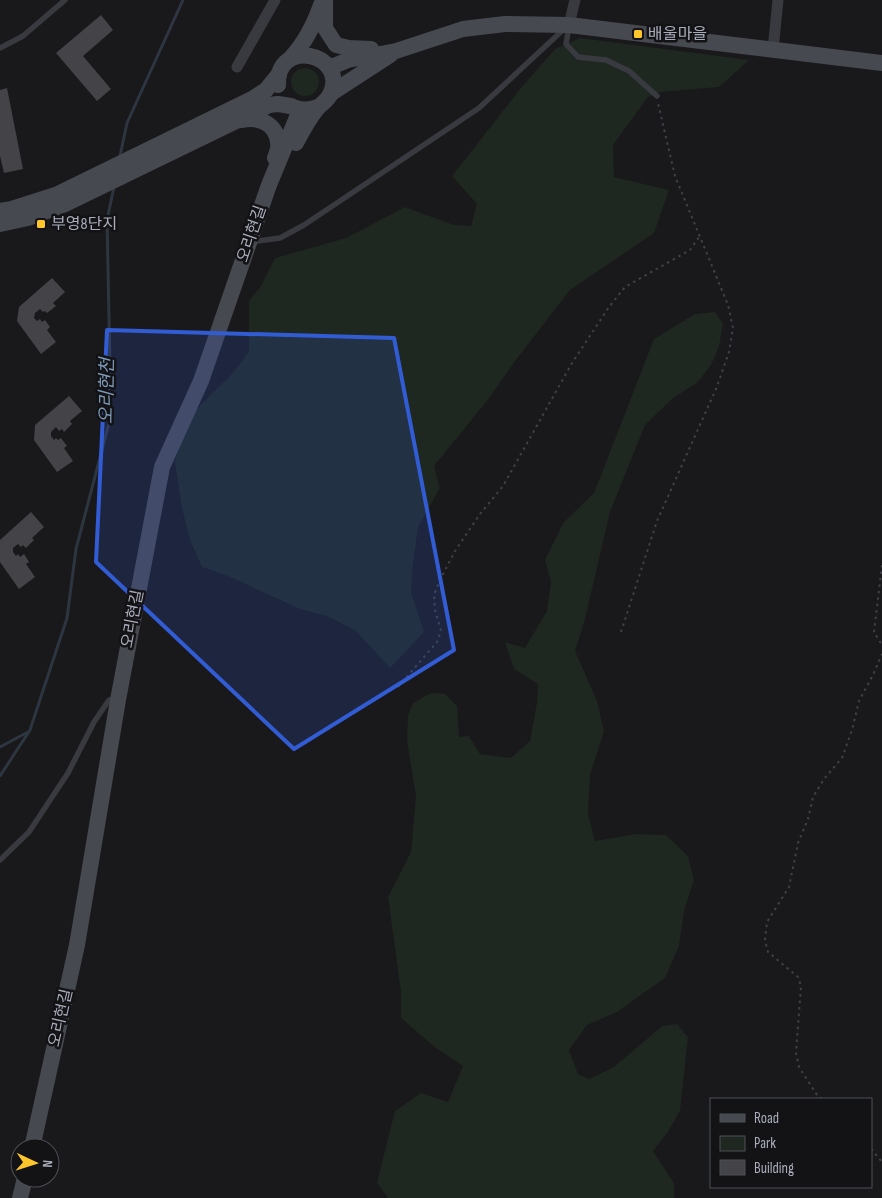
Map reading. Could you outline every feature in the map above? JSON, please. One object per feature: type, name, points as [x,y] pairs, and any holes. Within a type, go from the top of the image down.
[{"type":"street","points":[[238,67],[274,0]]},
{"type":"street","points":[[324,0],[324,28],[336,46],[396,50]]},
{"type":"street","points":[[315,56],[324,0]]},
{"type":"street","points":[[0,224],[28,218],[62,199],[191,136],[259,95],[266,90],[283,66],[303,45],[324,0]]},
{"type":"street","points":[[569,24],[575,0]]},
{"type":"street","points":[[773,50],[778,0]]},
{"type":"street","points":[[329,68],[348,60],[396,50],[463,29],[505,24],[569,24],[882,63]]},
{"type":"street","points":[[330,94],[396,50]]},
{"type":"street","points":[[191,136],[237,120],[269,105],[278,104],[309,110],[325,102],[333,86],[333,76],[323,61],[315,56],[306,54],[289,60]]},
{"type":"street","points":[[279,74],[278,84],[280,92],[284,100],[296,108]]},
{"type":"street","points":[[269,185],[318,107]]},
{"type":"street","name":"오리현길","points":[[34,1138],[77,945],[118,700],[162,468],[201,381],[296,108]]},
{"type":"street","points":[[237,120],[248,118],[260,119],[276,132],[279,144],[269,185]]},
{"type":"street","points":[[0,211],[62,199]]},
{"type":"lane","points":[[0,48],[23,36],[64,0]]},
{"type":"lane","points":[[569,24],[566,44],[578,56],[606,60],[629,71],[657,96]]},
{"type":"lane","points":[[249,242],[280,238],[304,225],[479,108],[569,24]]},
{"type":"lane","points":[[0,860],[29,832],[68,773],[94,722],[109,700],[118,700]]},
{"type":"path","points":[[621,632],[657,520],[716,389],[728,352],[733,328],[728,305],[675,176],[657,96]]},
{"type":"path","points":[[398,687],[438,642],[441,631],[435,610],[434,596],[439,582],[455,552],[480,514],[503,486],[572,363],[608,307],[625,287],[690,250],[699,237]]},
{"type":"path","points":[[882,565],[874,632],[882,645]]},
{"type":"path","points":[[821,1098],[799,1067],[796,1053],[800,992],[798,977],[768,952],[765,940],[767,922],[789,887],[798,843],[808,820],[813,797],[824,779],[842,758],[852,730],[859,701],[882,654]]},
{"type":"path","points":[[872,1150],[882,1162]]},
{"type":"highlighted area","points":[[107,330],[394,338],[454,650],[294,749],[96,562]]},
{"type":"green space","points":[[580,38],[749,60],[719,87],[661,92],[648,97],[613,145],[614,177],[669,190],[654,233],[570,290],[487,401],[434,466],[440,488],[418,527],[412,571],[411,592],[424,632],[390,668],[355,630],[327,616],[300,609],[228,576],[202,567],[190,540],[182,508],[175,462],[185,420],[231,375],[249,352],[249,301],[261,286],[275,258],[346,238],[405,207],[454,225],[471,226],[477,204],[452,176],[521,88],[555,49]]},
{"type":"green space","points":[[305,68],[315,72],[319,82],[315,92],[305,96],[295,92],[291,82],[295,72]]},
{"type":"green space","points":[[715,312],[723,323],[719,347],[711,365],[698,382],[672,399],[645,425],[610,512],[584,623],[575,651],[597,701],[604,731],[590,775],[588,814],[595,841],[636,834],[666,835],[688,856],[694,880],[684,911],[679,946],[665,978],[617,1012],[587,1025],[569,1050],[578,1074],[589,1079],[614,1067],[662,1026],[677,1024],[688,1037],[680,1111],[668,1132],[653,1151],[674,1183],[674,1198],[388,1198],[377,1183],[395,1111],[421,1093],[448,1102],[463,1066],[436,1048],[401,1018],[401,992],[388,897],[411,852],[416,796],[407,741],[408,715],[413,703],[431,693],[445,694],[457,706],[459,737],[469,736],[480,754],[511,758],[530,741],[537,702],[538,684],[514,669],[505,642],[525,648],[547,611],[551,582],[545,560],[564,522],[594,493],[654,339],[695,314]]},
{"type":"building","points":[[101,15],[113,30],[83,56],[111,89],[97,101],[56,53]]},
{"type":"building","points":[[7,88],[23,169],[4,173],[0,156],[0,90]]},
{"type":"building","points":[[52,278],[65,292],[53,303],[56,306],[47,313],[40,309],[35,313],[34,318],[37,321],[40,319],[42,322],[45,320],[50,327],[47,330],[56,342],[41,354],[17,321],[19,307]]},
{"type":"building","points":[[69,396],[82,411],[70,421],[72,424],[64,432],[62,429],[59,431],[56,427],[51,432],[54,440],[61,438],[67,446],[64,448],[73,461],[57,472],[34,440],[35,425]]},
{"type":"building","points":[[31,512],[44,527],[32,538],[34,540],[26,548],[18,544],[13,548],[16,556],[18,554],[20,557],[24,554],[29,562],[26,564],[35,577],[19,589],[0,562],[0,540]]},
{"type":"waterway","name":"오리현천","points":[[120,156],[127,123],[183,0]]},
{"type":"waterway","name":"오리현천","points":[[0,776],[30,730],[67,618],[76,549],[109,423],[110,366],[107,220],[114,187]]},
{"type":"waterway","points":[[0,747],[28,732]]},
{"type":"place","name":"배울마을","points":[[638,34]]},
{"type":"place","name":"부영8단지","points":[[41,224]]}]
